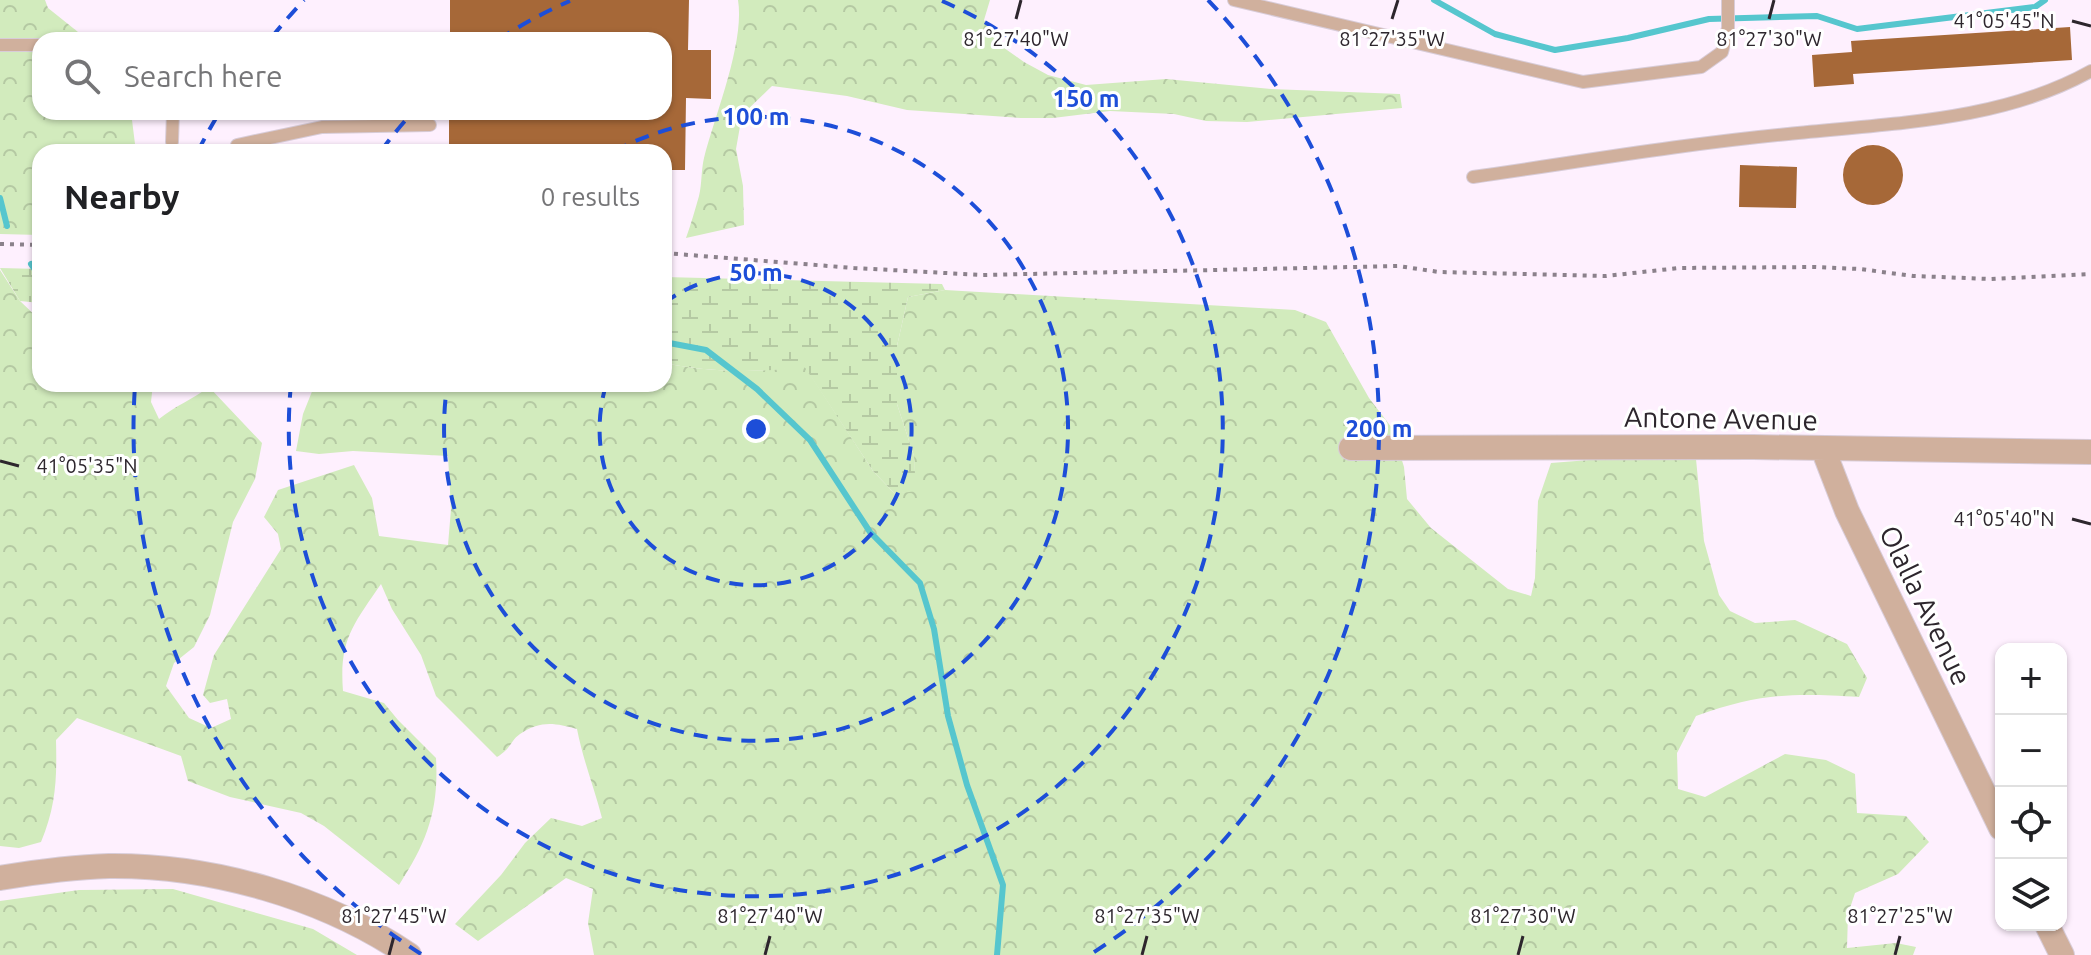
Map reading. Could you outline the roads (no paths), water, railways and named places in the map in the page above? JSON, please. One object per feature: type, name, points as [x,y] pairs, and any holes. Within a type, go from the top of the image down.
[{"type":"street","name":"Antone Avenue","points":[[1351,448],[2091,452]]},
{"type":"street","name":"Olalla Avenue","points":[[1823,449],[1847,511],[1995,816]]},
{"type":"street","points":[[0,878],[109,866],[175,870],[223,878],[330,913],[390,941],[409,955]]},
{"type":"street","points":[[2050,931],[2062,955]]},
{"type":"lane","points":[[1234,0],[1583,82],[1701,67],[1722,52],[1728,28],[1728,0]]},
{"type":"lane","points":[[0,45],[32,45]]},
{"type":"lane","points":[[1473,177],[1787,134],[1894,126],[1987,109],[2064,86],[2091,71]]},
{"type":"lane","points":[[172,142],[173,120]]},
{"type":"lane","points":[[322,120],[322,127]]},
{"type":"lane","points":[[242,144],[322,127],[430,125]]},
{"type":"waterway","points":[[1434,0],[1495,34],[1555,50],[1628,38],[1709,19],[1817,16],[1857,29],[2035,7],[2045,0]]},
{"type":"waterway","points":[[0,198],[7,226]]},
{"type":"waterway","points":[[672,344],[706,350],[757,389],[810,440],[870,532],[920,583],[934,629],[948,716],[967,785],[1003,885],[997,955]]}]
